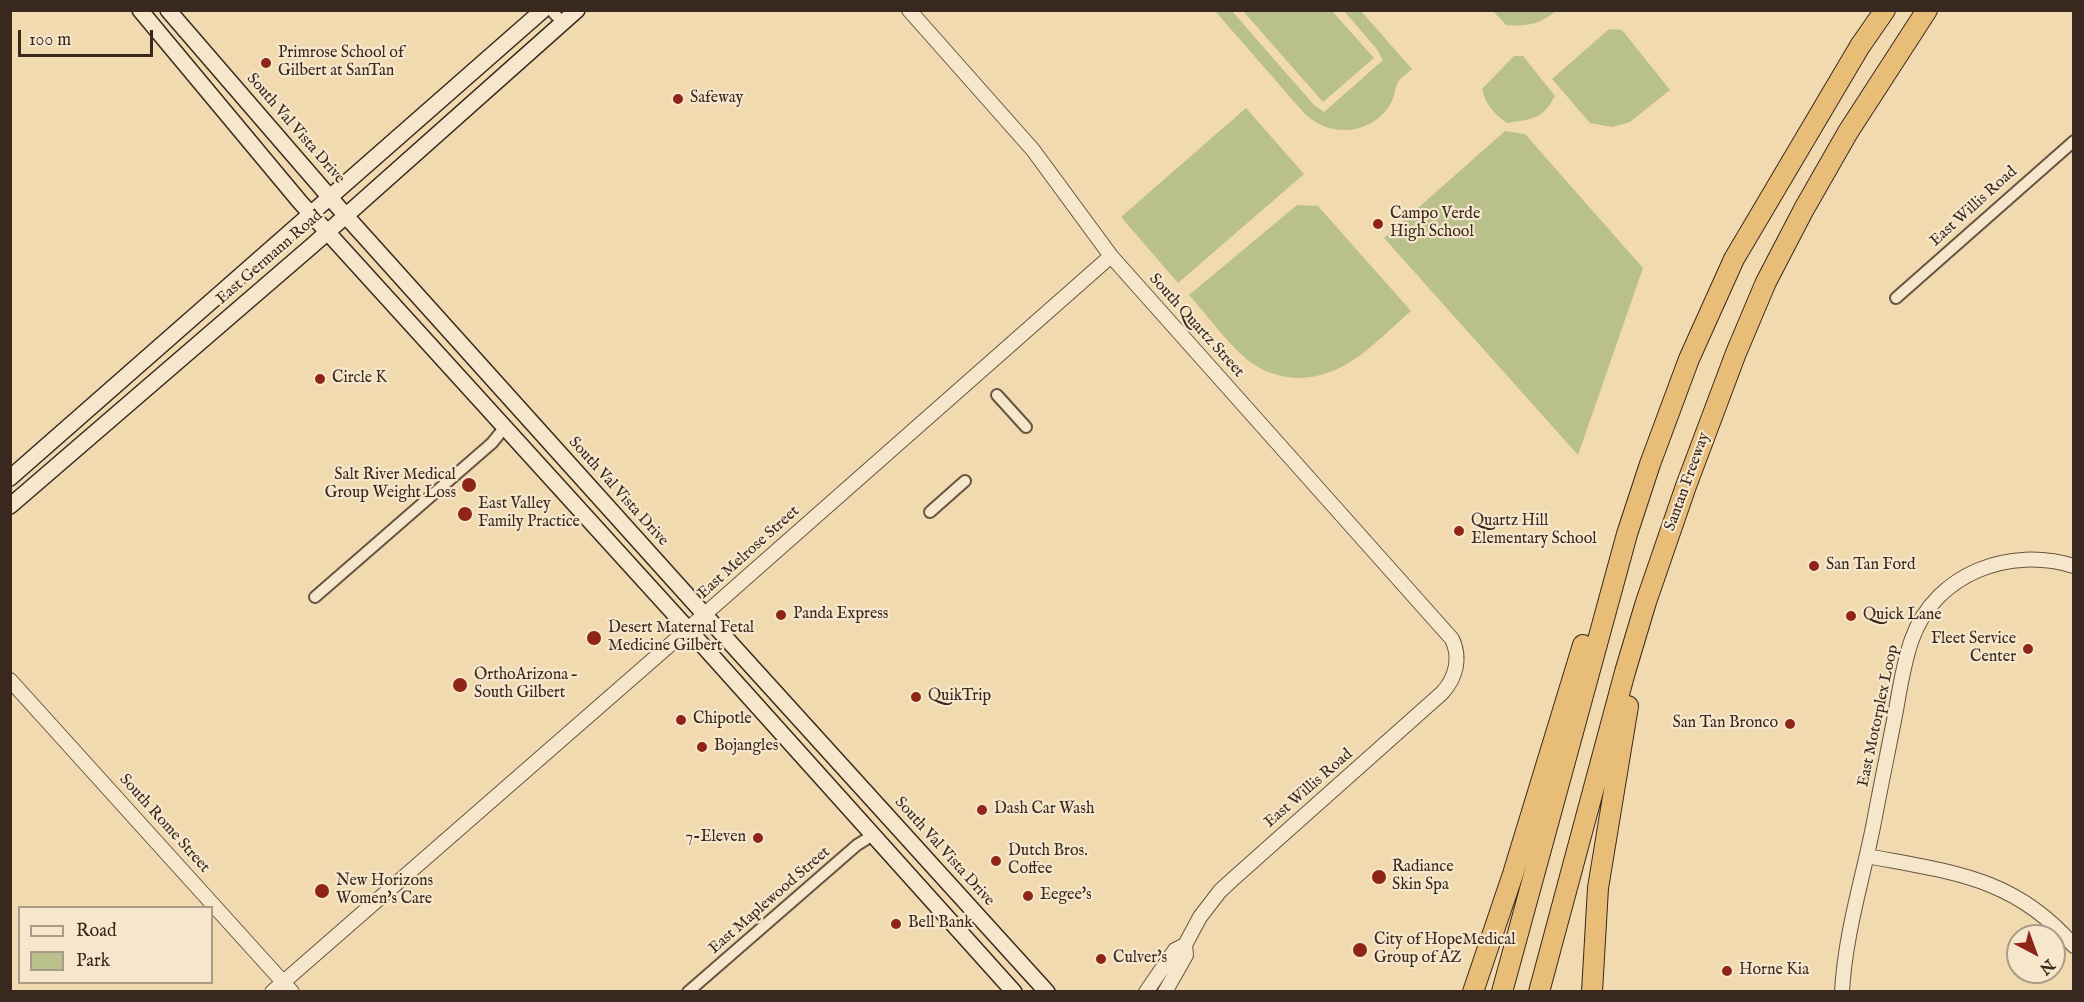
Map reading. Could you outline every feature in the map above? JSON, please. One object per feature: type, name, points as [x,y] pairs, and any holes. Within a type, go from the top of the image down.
[{"type":"highway","points":[[1502,992],[1627,534],[1689,359],[1734,259],[1860,46],[1885,10]]},
{"type":"highway","name":"Santan Freeway","points":[[1539,992],[1625,672],[1646,602],[1713,411],[1766,282],[1804,209],[1848,132],[1926,12]]},
{"type":"highway","points":[[1473,992],[1513,874],[1605,576],[1627,534]]},
{"type":"highway","points":[[1592,992],[1598,888],[1627,711],[1644,642],[1646,602]]},
{"type":"main road","points":[[140,10],[327,232],[1014,992]]},
{"type":"main road","name":"South Val Vista Drive","points":[[168,10],[346,216],[1047,992]]},
{"type":"main road","name":"East Germann Road","points":[[10,478],[543,10]]},
{"type":"main road","name":"East Germann Road","points":[[10,506],[346,216],[577,10]]},
{"type":"main road","points":[[174,52],[191,36]]},
{"type":"main road","points":[[505,427],[522,412]]},
{"type":"main road","points":[[873,835],[891,819]]},
{"type":"street","points":[[551,10],[563,23]]},
{"type":"street","name":"South Quartz Street","points":[[909,10],[1033,150],[1112,256],[1452,639],[1457,661]]},
{"type":"street","name":"East Willis Road","points":[[1896,298],[2073,141]]},
{"type":"street","name":"East Melrose Street","points":[[272,992],[288,987],[688,629],[1112,256]]},
{"type":"street","points":[[997,394],[1026,427]]},
{"type":"street","points":[[315,597],[492,443],[505,427]]},
{"type":"street","points":[[930,512],[965,481]]},
{"type":"street","name":"East Motorplex Loop","points":[[1842,992],[1853,916],[1906,663],[1912,639],[1924,615],[1947,590],[1964,577],[1992,564],[2042,558],[2073,566]]},
{"type":"street","name":"East Willis Road","points":[[1165,992],[1186,955],[1185,945],[1200,917],[1220,891],[1442,693],[1452,681],[1457,661]]},
{"type":"street","name":"South Rome Street","points":[[10,680],[288,987]]},
{"type":"street","name":"East Maplewood Street","points":[[688,992],[857,845],[873,835]]},
{"type":"street","points":[[1867,856],[1958,873],[1988,883],[2031,906],[2073,945]]},
{"type":"street","name":"East Willis Road","points":[[1146,992],[1175,950],[1185,945]]},
{"type":"green space","points":[[1215,11],[1232,11],[1314,105],[1324,112],[1383,60],[1376,48],[1344,11],[1361,11],[1412,69],[1398,82],[1388,108],[1369,124],[1347,130],[1324,126],[1304,113]]},
{"type":"green space","points":[[1243,11],[1332,11],[1374,58],[1323,102]]},
{"type":"green space","points":[[1493,11],[1556,11],[1539,22],[1514,26],[1506,25]]},
{"type":"green space","points":[[1609,29],[1622,30],[1670,90],[1630,122],[1612,127],[1590,123],[1552,79]]},
{"type":"green space","points":[[1514,56],[1523,56],[1555,96],[1546,110],[1536,117],[1507,123],[1491,108],[1482,89]]},
{"type":"green space","points":[[1246,108],[1304,174],[1178,283],[1121,217]]},
{"type":"green space","points":[[1505,131],[1525,134],[1643,268],[1578,455],[1384,238]]},
{"type":"green space","points":[[1297,205],[1318,206],[1411,311],[1372,346],[1344,365],[1313,377],[1295,378],[1268,372],[1249,361],[1230,343],[1189,295]]},
{"type":"place","name":"Primrose School of Gilbert at SanTan","points":[[266,63]]},
{"type":"place","name":"Safeway","points":[[678,99]]},
{"type":"place","name":"Campo Verde High School","points":[[1378,224]]},
{"type":"place","name":"Circle K","points":[[320,379]]},
{"type":"place","name":"Salt River Medical Group Weight Loss","points":[[469,485]]},
{"type":"place","name":"East Valley Family Practice","points":[[465,514]]},
{"type":"place","name":"Quartz Hill Elementary School","points":[[1459,531]]},
{"type":"place","name":"San Tan Ford","points":[[1814,566]]},
{"type":"place","name":"Panda Express","points":[[781,615]]},
{"type":"place","name":"Quick Lane","points":[[1851,616]]},
{"type":"place","name":"Desert Maternal Fetal Medicine Gilbert","points":[[594,638]]},
{"type":"place","name":"Fleet Service Center","points":[[2028,649]]},
{"type":"place","name":"OrthoArizona – South Gilbert","points":[[460,685]]},
{"type":"place","name":"QuikTrip","points":[[916,697]]},
{"type":"place","name":"Chipotle","points":[[681,720]]},
{"type":"place","name":"San Tan Bronco","points":[[1790,724]]},
{"type":"place","name":"Bojangles","points":[[702,747]]},
{"type":"place","name":"Dash Car Wash","points":[[982,810]]},
{"type":"place","name":"7-Eleven","points":[[758,838]]},
{"type":"place","name":"Dutch Bros. Coffee","points":[[996,861]]},
{"type":"place","name":"Radiance Skin Spa","points":[[1379,877]]},
{"type":"place","name":"New Horizons Women's Care","points":[[322,891]]},
{"type":"place","name":"Eegee's","points":[[1028,896]]},
{"type":"place","name":"Bell Bank","points":[[896,924]]},
{"type":"place","name":"City of HopeMedical Group of AZ","points":[[1360,950]]},
{"type":"place","name":"Culver's","points":[[1101,959]]},
{"type":"place","name":"Horne Kia","points":[[1727,971]]}]
